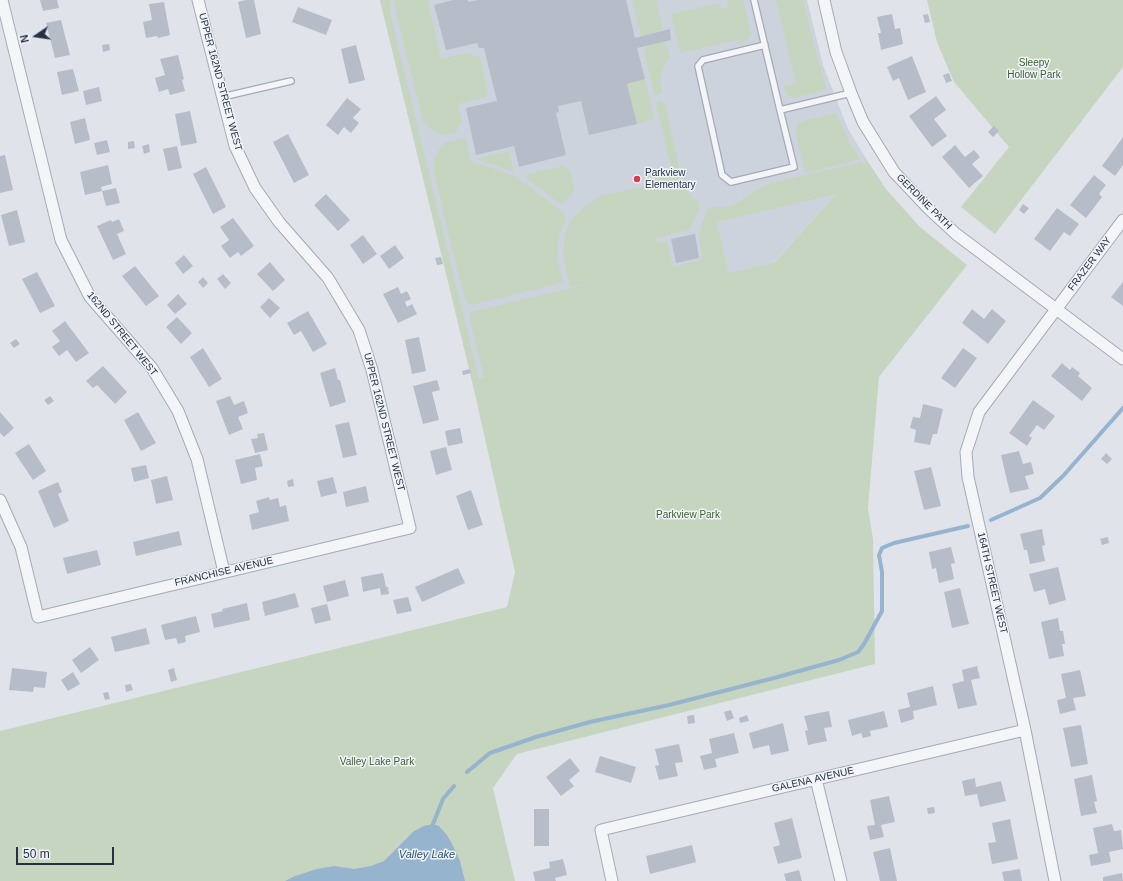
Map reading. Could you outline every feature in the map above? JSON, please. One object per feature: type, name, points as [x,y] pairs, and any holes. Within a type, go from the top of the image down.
[{"type":"street","name":"162ND STREET WEST","points":[[2,0],[61,240],[90,298],[152,368],[178,411],[196,459],[224,572]]},
{"type":"street","name":"UPPER 162ND STREET WEST","points":[[198,0],[235,146],[255,188],[279,222],[328,278],[359,330],[372,370],[410,528]]},
{"type":"street","name":"GERDINE PATH","points":[[824,0],[836,52],[851,93],[863,122],[894,172],[929,210],[956,234],[1123,359]]},
{"type":"street","name":"FRAZER WAY","points":[[1056,308],[1123,220]]},
{"type":"street","name":"164TH STREET WEST","points":[[1056,308],[979,412],[966,452],[968,477],[1025,730],[1056,881]]},
{"type":"street","name":"FRANCHISE AVENUE","points":[[0,500],[21,547],[38,617],[410,528]]},
{"type":"street","name":"GALENA AVENUE","points":[[612,881],[601,830],[1025,730]]},
{"type":"street","points":[[816,779],[841,881]]},
{"type":"lane","points":[[754,0],[765,45],[780,110],[794,167],[731,182],[722,175],[698,66],[703,60],[765,45]]},
{"type":"lane","points":[[222,97],[291,80]]},
{"type":"lane","points":[[780,110],[851,93]]},
{"type":"shaded area","name":"Parkview Elementary","points":[[380,0],[807,0],[823,65],[848,129],[867,160],[722,320],[472,381]]},
{"type":"green space","points":[[380,0],[390,0],[391,17],[479,379],[484,377],[469,316],[471,312],[596,282],[570,287],[563,254],[565,234],[570,221],[587,204],[601,196],[644,186],[643,178],[672,171],[656,104],[660,101],[665,103],[683,185],[691,197],[699,202],[699,209],[690,230],[656,238],[658,243],[667,241],[673,267],[703,259],[699,238],[702,223],[709,207],[726,207],[735,204],[770,183],[862,162],[864,164],[867,160],[886,189],[920,227],[967,265],[879,377],[868,508],[873,539],[875,664],[517,754],[493,788],[515,881],[0,881],[0,731],[507,607],[515,572],[472,381]],"holes":[[[836,194],[774,263],[728,273],[717,222]]]},
{"type":"green space","points":[[394,0],[428,0],[441,59],[467,53],[480,57],[488,93],[486,97],[458,104],[462,121],[456,132],[442,135],[439,134],[428,127],[422,119]]},
{"type":"green space","points":[[632,0],[656,0],[663,28],[660,31],[643,36],[640,33]]},
{"type":"green space","points":[[727,0],[742,0],[744,3],[751,34],[747,41],[738,44],[737,40],[680,53],[671,14],[720,3],[721,9],[728,7]]},
{"type":"green space","points":[[776,0],[803,0],[826,86],[825,90],[794,98],[788,96],[785,92],[784,86],[796,83]]},
{"type":"green space","name":"Sleepy Hollow Park","points":[[927,0],[1123,0],[1123,67],[995,234],[961,207],[1009,147],[954,82],[937,42]]},
{"type":"green space","points":[[662,42],[667,44],[670,57],[664,65],[662,72],[660,81],[662,91],[660,94],[655,95],[644,50],[647,45]]},
{"type":"green space","points":[[645,79],[654,119],[637,124],[627,84]]},
{"type":"green space","points":[[836,113],[850,143],[860,159],[805,173],[796,135],[797,125],[799,122]]},
{"type":"green space","points":[[466,138],[471,161],[515,176],[564,213],[566,220],[559,235],[557,257],[563,282],[471,305],[466,302],[433,167],[434,159],[441,146],[446,142]]},
{"type":"green space","points":[[509,151],[514,172],[476,159]]},
{"type":"green space","points":[[563,166],[570,170],[574,192],[562,205],[526,178],[529,174]]},
{"type":"water","name":"Valley Lake","points":[[433,824],[439,826],[447,835],[460,861],[465,881],[285,881],[317,869],[334,866],[354,869],[371,866],[384,861],[414,831],[424,826]]},
{"type":"building","points":[[40,0],[57,0],[59,8],[43,11]]},
{"type":"building","points":[[254,0],[261,34],[246,38],[238,2]]},
{"type":"building","points":[[453,0],[468,0],[468,2],[478,0],[626,0],[635,38],[670,29],[671,40],[637,48],[645,79],[627,84],[637,124],[589,135],[581,101],[558,106],[559,112],[556,113],[566,155],[519,167],[514,146],[476,155],[466,108],[497,101],[484,48],[479,48],[477,43],[446,50],[434,5]]},
{"type":"building","points":[[164,2],[170,35],[158,38],[157,36],[146,38],[143,22],[152,20],[149,4]]},
{"type":"building","points":[[298,7],[332,20],[326,35],[292,22]]},
{"type":"building","points":[[892,14],[895,29],[900,28],[903,44],[881,50],[878,33],[881,33],[877,17]]},
{"type":"building","points":[[928,14],[930,22],[925,23],[923,15]]},
{"type":"building","points":[[61,20],[70,55],[55,58],[46,23]]},
{"type":"building","points":[[109,44],[110,50],[103,52],[102,45]]},
{"type":"building","points":[[356,45],[365,80],[349,84],[341,49]]},
{"type":"building","points":[[178,55],[184,79],[182,80],[185,91],[170,95],[168,89],[159,92],[155,78],[165,75],[160,59]]},
{"type":"building","points":[[912,56],[926,92],[908,100],[899,78],[893,81],[887,67]]},
{"type":"building","points":[[73,69],[79,91],[62,95],[57,72]]},
{"type":"building","points":[[949,73],[952,81],[946,83],[943,75]]},
{"type":"building","points":[[99,87],[102,101],[86,105],[83,91]]},
{"type":"building","points":[[936,96],[946,110],[934,119],[947,136],[932,147],[909,116]]},
{"type":"building","points":[[347,98],[361,109],[353,118],[359,123],[351,133],[344,127],[338,135],[326,125]]},
{"type":"building","points":[[190,111],[197,143],[181,146],[175,114]]},
{"type":"building","points":[[85,118],[90,140],[75,144],[70,122]]},
{"type":"building","points":[[994,126],[999,131],[993,137],[988,132]]},
{"type":"building","points":[[288,134],[309,175],[294,183],[273,142]]},
{"type":"building","points":[[1123,137],[1123,165],[1115,176],[1102,166]]},
{"type":"building","points":[[107,140],[110,152],[97,155],[94,143]]},
{"type":"building","points":[[134,141],[135,148],[128,149],[128,142]]},
{"type":"building","points":[[149,144],[150,152],[144,154],[142,146]]},
{"type":"building","points":[[955,145],[965,157],[974,150],[980,157],[972,164],[983,176],[969,188],[942,157]]},
{"type":"building","points":[[177,146],[182,168],[168,171],[163,149]]},
{"type":"building","points":[[5,155],[13,190],[0,193],[0,156]]},
{"type":"building","points":[[108,165],[112,184],[101,187],[102,191],[85,195],[80,172]]},
{"type":"building","points":[[206,167],[226,207],[213,214],[193,174]]},
{"type":"building","points":[[1094,175],[1106,185],[1099,194],[1102,197],[1086,218],[1070,205]]},
{"type":"building","points":[[116,188],[120,203],[106,206],[102,191]]},
{"type":"building","points":[[326,194],[350,220],[338,231],[314,205]]},
{"type":"building","points":[[1023,204],[1029,208],[1024,214],[1019,210]]},
{"type":"building","points":[[1057,208],[1079,224],[1070,236],[1064,232],[1050,251],[1034,239]]},
{"type":"building","points":[[17,210],[25,242],[9,246],[1,215]]},
{"type":"building","points":[[233,218],[254,246],[241,256],[238,252],[230,258],[221,246],[229,240],[220,227]]},
{"type":"building","points":[[119,219],[124,231],[117,234],[126,254],[113,260],[97,226],[111,220],[112,222]]},
{"type":"building","points":[[695,234],[699,258],[676,263],[671,239]]},
{"type":"building","points":[[363,235],[377,254],[363,264],[350,245]]},
{"type":"building","points":[[395,245],[404,258],[389,269],[380,256]]},
{"type":"building","points":[[184,255],[193,266],[183,274],[175,263]]},
{"type":"building","points":[[441,257],[443,264],[437,265],[435,258]]},
{"type":"building","points":[[270,262],[285,280],[273,291],[257,274]]},
{"type":"building","points":[[135,266],[159,296],[146,306],[122,276]]},
{"type":"building","points":[[37,272],[55,306],[40,313],[22,279]]},
{"type":"building","points":[[223,274],[231,283],[225,289],[217,279]]},
{"type":"building","points":[[203,277],[208,283],[203,288],[198,282]]},
{"type":"building","points":[[1123,282],[1123,306],[1111,297]]},
{"type":"building","points":[[398,287],[401,294],[407,291],[411,299],[405,302],[407,307],[412,304],[417,314],[398,323],[383,294]]},
{"type":"building","points":[[178,294],[187,304],[175,314],[167,305]]},
{"type":"building","points":[[269,298],[280,308],[270,318],[260,307]]},
{"type":"building","points":[[972,309],[984,319],[992,309],[1006,321],[988,344],[962,323]]},
{"type":"building","points":[[308,311],[327,344],[313,352],[301,331],[294,335],[287,323]]},
{"type":"building","points":[[177,317],[192,333],[181,344],[166,327]]},
{"type":"building","points":[[65,321],[89,353],[76,362],[67,350],[59,356],[52,347],[60,341],[52,331]]},
{"type":"building","points":[[419,337],[426,371],[412,374],[405,340]]},
{"type":"building","points":[[16,339],[20,344],[14,348],[10,343]]},
{"type":"building","points":[[203,348],[222,379],[209,387],[190,357]]},
{"type":"building","points":[[963,348],[977,358],[955,388],[941,378]]},
{"type":"building","points":[[1062,363],[1070,370],[1072,367],[1080,373],[1078,376],[1092,388],[1082,401],[1051,376]]},
{"type":"building","points":[[103,366],[127,392],[115,404],[97,385],[93,388],[86,381]]},
{"type":"building","points":[[335,368],[346,402],[330,407],[320,373]]},
{"type":"building","points":[[470,369],[471,373],[463,375],[462,371]]},
{"type":"building","points":[[437,380],[440,390],[432,392],[439,420],[423,424],[413,386]]},
{"type":"building","points":[[50,396],[54,401],[48,405],[44,400]]},
{"type":"building","points":[[230,396],[234,405],[244,401],[248,413],[238,417],[243,429],[229,435],[216,401]]},
{"type":"building","points":[[1033,400],[1055,416],[1044,430],[1037,425],[1029,436],[1032,438],[1027,446],[1009,433]]},
{"type":"building","points":[[923,404],[943,409],[937,434],[933,434],[930,445],[914,442],[916,430],[910,428],[913,417],[920,418]]},
{"type":"building","points":[[0,412],[14,428],[4,437],[0,433]]},
{"type":"building","points":[[138,412],[156,443],[141,451],[124,420]]},
{"type":"building","points":[[349,422],[357,455],[343,458],[335,425]]},
{"type":"building","points":[[460,428],[463,443],[448,446],[445,431]]},
{"type":"building","points":[[264,433],[268,450],[255,453],[251,439],[258,438],[257,434]]},
{"type":"building","points":[[29,444],[46,471],[33,480],[15,453]]},
{"type":"building","points":[[446,447],[452,470],[436,475],[430,451]]},
{"type":"building","points":[[1019,451],[1023,464],[1031,462],[1034,474],[1025,476],[1029,489],[1010,493],[1001,455]]},
{"type":"building","points":[[1106,453],[1112,459],[1107,464],[1101,459]]},
{"type":"building","points":[[260,454],[263,466],[255,468],[257,480],[241,484],[235,460]]},
{"type":"building","points":[[146,465],[149,478],[134,482],[131,468]]},
{"type":"building","points":[[931,467],[941,506],[924,510],[914,471]]},
{"type":"building","points":[[167,476],[173,500],[156,504],[151,480]]},
{"type":"building","points":[[333,477],[337,493],[321,497],[317,481]]},
{"type":"building","points":[[293,479],[294,486],[288,487],[287,481]]},
{"type":"building","points":[[58,482],[62,492],[58,494],[69,521],[54,528],[38,491]]},
{"type":"building","points":[[366,486],[369,502],[346,507],[343,492]]},
{"type":"building","points":[[471,490],[483,525],[468,530],[456,496]]},
{"type":"building","points":[[269,497],[270,500],[278,498],[280,507],[286,505],[289,521],[252,530],[249,515],[259,512],[256,501]]},
{"type":"building","points":[[1042,529],[1045,545],[1042,546],[1045,561],[1030,564],[1027,550],[1024,550],[1020,534]]},
{"type":"building","points":[[179,531],[182,545],[136,556],[133,542]]},
{"type":"building","points":[[1108,537],[1109,543],[1102,545],[1100,539]]},
{"type":"building","points":[[951,547],[955,563],[951,564],[954,579],[939,583],[936,568],[932,569],[929,552]]},
{"type":"building","points":[[97,550],[101,565],[67,574],[63,558]]},
{"type":"building","points":[[1058,567],[1066,600],[1049,605],[1045,589],[1034,592],[1029,574]]},
{"type":"building","points":[[458,568],[465,583],[422,602],[415,587]]},
{"type":"building","points":[[383,573],[389,594],[381,595],[380,588],[363,592],[361,577]]},
{"type":"building","points":[[345,580],[349,596],[327,602],[323,586]]},
{"type":"building","points":[[960,588],[969,624],[952,628],[944,592]]},
{"type":"building","points":[[295,593],[299,607],[265,616],[262,602]]},
{"type":"building","points":[[408,597],[412,611],[397,614],[393,600]]},
{"type":"building","points":[[247,603],[250,620],[214,628],[211,614],[223,611],[222,609]]},
{"type":"building","points":[[327,604],[331,620],[315,624],[311,608]]},
{"type":"building","points":[[196,616],[200,632],[185,636],[186,642],[178,644],[176,638],[165,640],[161,625]]},
{"type":"building","points":[[1058,618],[1060,631],[1063,631],[1065,644],[1062,644],[1064,656],[1049,659],[1041,622]]},
{"type":"building","points":[[146,628],[150,644],[115,652],[111,637]]},
{"type":"building","points":[[90,647],[99,660],[81,673],[72,660]]},
{"type":"building","points":[[977,666],[980,678],[971,680],[977,705],[958,709],[952,684],[964,681],[962,670]]},
{"type":"building","points":[[12,668],[47,672],[45,688],[34,687],[33,692],[9,690]]},
{"type":"building","points":[[174,668],[177,680],[171,682],[168,670]]},
{"type":"building","points":[[1080,670],[1086,696],[1073,698],[1076,710],[1060,714],[1057,700],[1066,698],[1061,674]]},
{"type":"building","points":[[73,672],[80,684],[68,691],[61,680]]},
{"type":"building","points":[[131,684],[133,690],[126,692],[125,685]]},
{"type":"building","points":[[933,686],[937,705],[913,711],[914,719],[901,723],[898,710],[910,707],[907,693]]},
{"type":"building","points":[[108,692],[110,699],[105,700],[103,693]]},
{"type":"building","points":[[731,710],[734,718],[727,721],[724,712]]},
{"type":"building","points":[[829,711],[832,727],[824,728],[827,741],[808,745],[805,731],[808,730],[804,716]]},
{"type":"building","points":[[884,711],[888,727],[870,731],[871,736],[863,738],[861,733],[852,736],[848,720]]},
{"type":"building","points":[[694,715],[695,723],[688,724],[687,716]]},
{"type":"building","points":[[747,715],[749,721],[740,723],[739,718]]},
{"type":"building","points":[[783,723],[789,751],[771,755],[769,745],[753,749],[749,733]]},
{"type":"building","points":[[1081,725],[1088,764],[1071,767],[1063,728]]},
{"type":"building","points":[[734,733],[739,753],[715,759],[717,767],[704,770],[700,756],[712,753],[709,739]]},
{"type":"building","points":[[679,744],[683,762],[675,763],[678,776],[659,780],[655,766],[659,765],[655,749]]},
{"type":"building","points":[[600,756],[636,767],[631,783],[595,772]]},
{"type":"building","points":[[570,758],[580,771],[569,780],[574,786],[561,796],[546,777]]},
{"type":"building","points":[[1092,775],[1097,801],[1094,802],[1097,813],[1081,816],[1074,779]]},
{"type":"building","points":[[975,778],[976,787],[1001,781],[1006,801],[980,807],[977,794],[965,796],[962,781]]},
{"type":"building","points":[[889,796],[895,822],[881,825],[884,837],[870,840],[867,826],[875,825],[870,800]]},
{"type":"building","points":[[934,807],[935,813],[928,814],[927,808]]},
{"type":"building","points":[[534,809],[549,809],[549,846],[534,846]]},
{"type":"building","points":[[792,818],[802,858],[778,864],[773,847],[780,845],[774,823]]},
{"type":"building","points":[[1010,819],[1018,859],[992,864],[988,843],[996,842],[992,823]]},
{"type":"building","points":[[1112,824],[1114,831],[1121,830],[1123,849],[1109,852],[1111,862],[1091,866],[1089,855],[1098,853],[1093,828]]},
{"type":"building","points":[[692,845],[696,862],[650,874],[646,856]]},
{"type":"building","points":[[890,848],[897,881],[880,881],[873,852]]},
{"type":"building","points":[[563,859],[567,875],[555,878],[556,881],[535,881],[533,872],[550,868],[549,862]]},
{"type":"building","points":[[1020,869],[1022,881],[1004,881],[1002,872]]},
{"type":"building","points":[[799,870],[802,881],[786,881],[784,874]]},
{"type":"building","points":[[1122,873],[1123,881],[1103,881],[1103,877]]},
{"type":"waterway","points":[[991,520],[1040,498],[1063,476],[1123,408]]},
{"type":"waterway","points":[[467,772],[490,753],[536,737],[590,722],[669,705],[774,678],[839,660],[858,652],[882,611],[882,572],[879,555],[882,548],[894,543],[968,526]]},
{"type":"waterway","points":[[433,824],[443,799],[454,786]]},
{"type":"place","name":"Parkview Elementary","points":[[637,179]]},
{"type":"park label","name":"Parkview Park","points":[[688,515]]},
{"type":"park label","name":"Valley Lake Park","points":[[377,762]]}]
